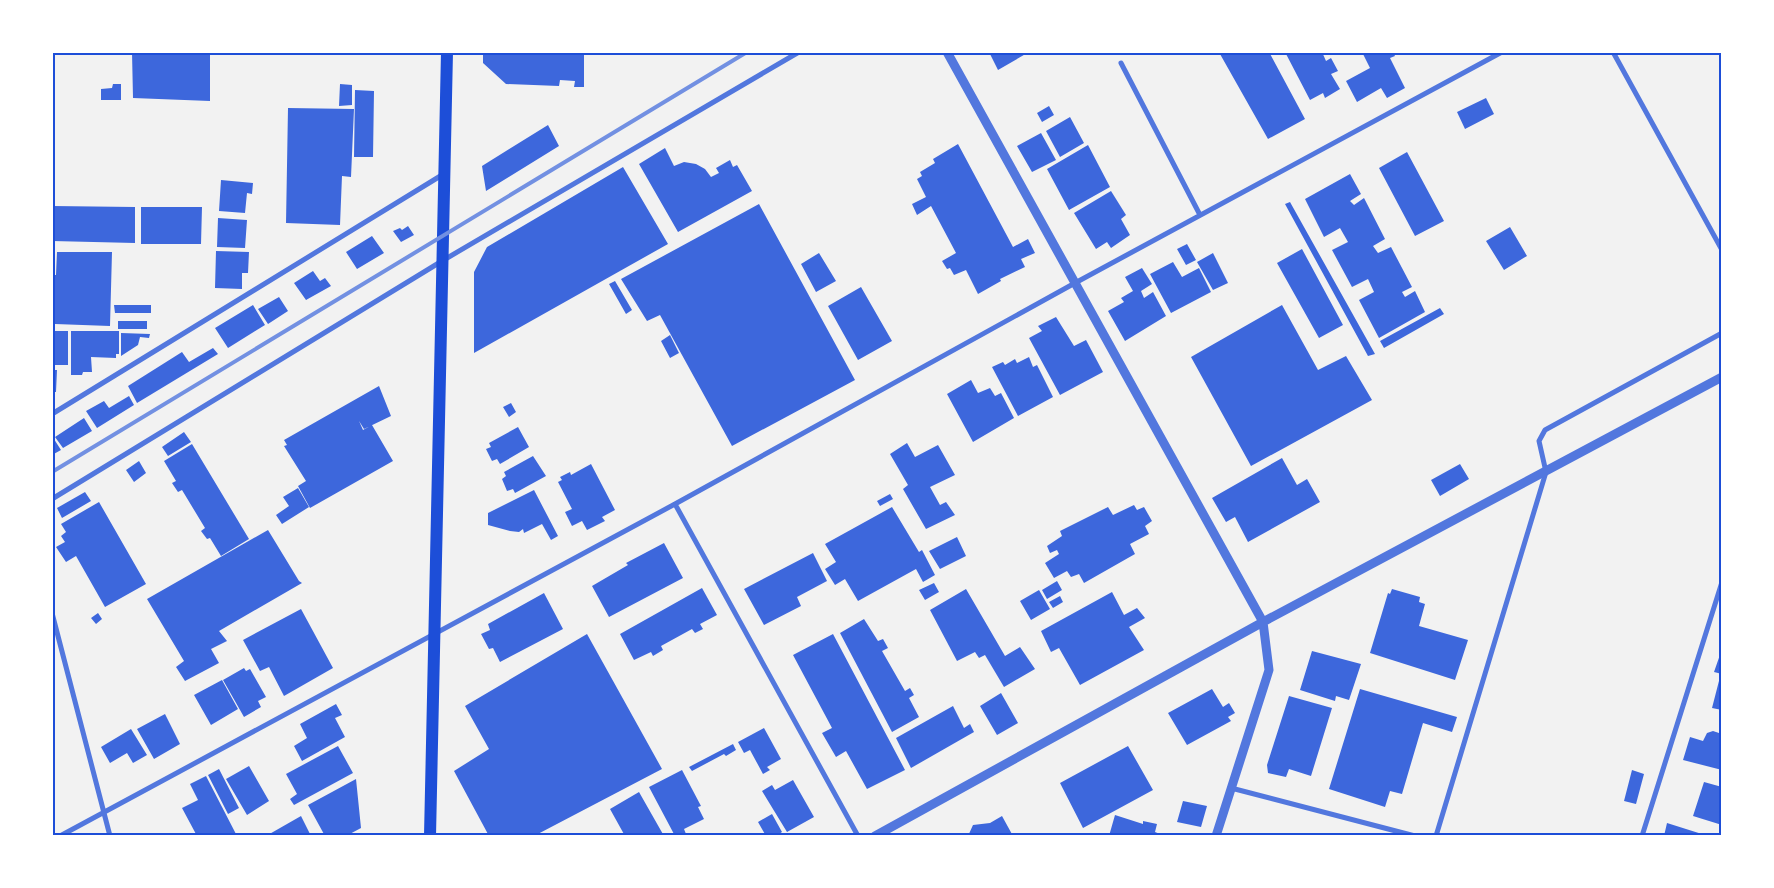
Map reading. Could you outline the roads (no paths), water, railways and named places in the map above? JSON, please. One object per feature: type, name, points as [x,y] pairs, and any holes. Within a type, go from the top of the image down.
[{"type":"main road","points":[[430,836],[447,52]]},
{"type":"street","points":[[52,499],[442,261],[798,52]]},
{"type":"street","points":[[947,52],[1263,622],[1269,670],[1216,836]]},
{"type":"street","points":[[60,836],[675,504],[1075,283],[1502,52]]},
{"type":"street","points":[[1613,52],[1722,250]]},
{"type":"street","points":[[1121,63],[1200,215]]},
{"type":"street","points":[[52,414],[444,174]]},
{"type":"street","points":[[1436,836],[1546,472],[1539,441],[1545,430],[1722,332]]},
{"type":"street","points":[[875,836],[1263,622],[1722,378]]},
{"type":"street","points":[[675,504],[858,836]]},
{"type":"street","points":[[1642,836],[1720,595],[1722,582]]},
{"type":"street","points":[[52,614],[110,836]]},
{"type":"street","points":[[1230,788],[1415,836]]},
{"type":"railway","points":[[52,472],[747,52]]}]
